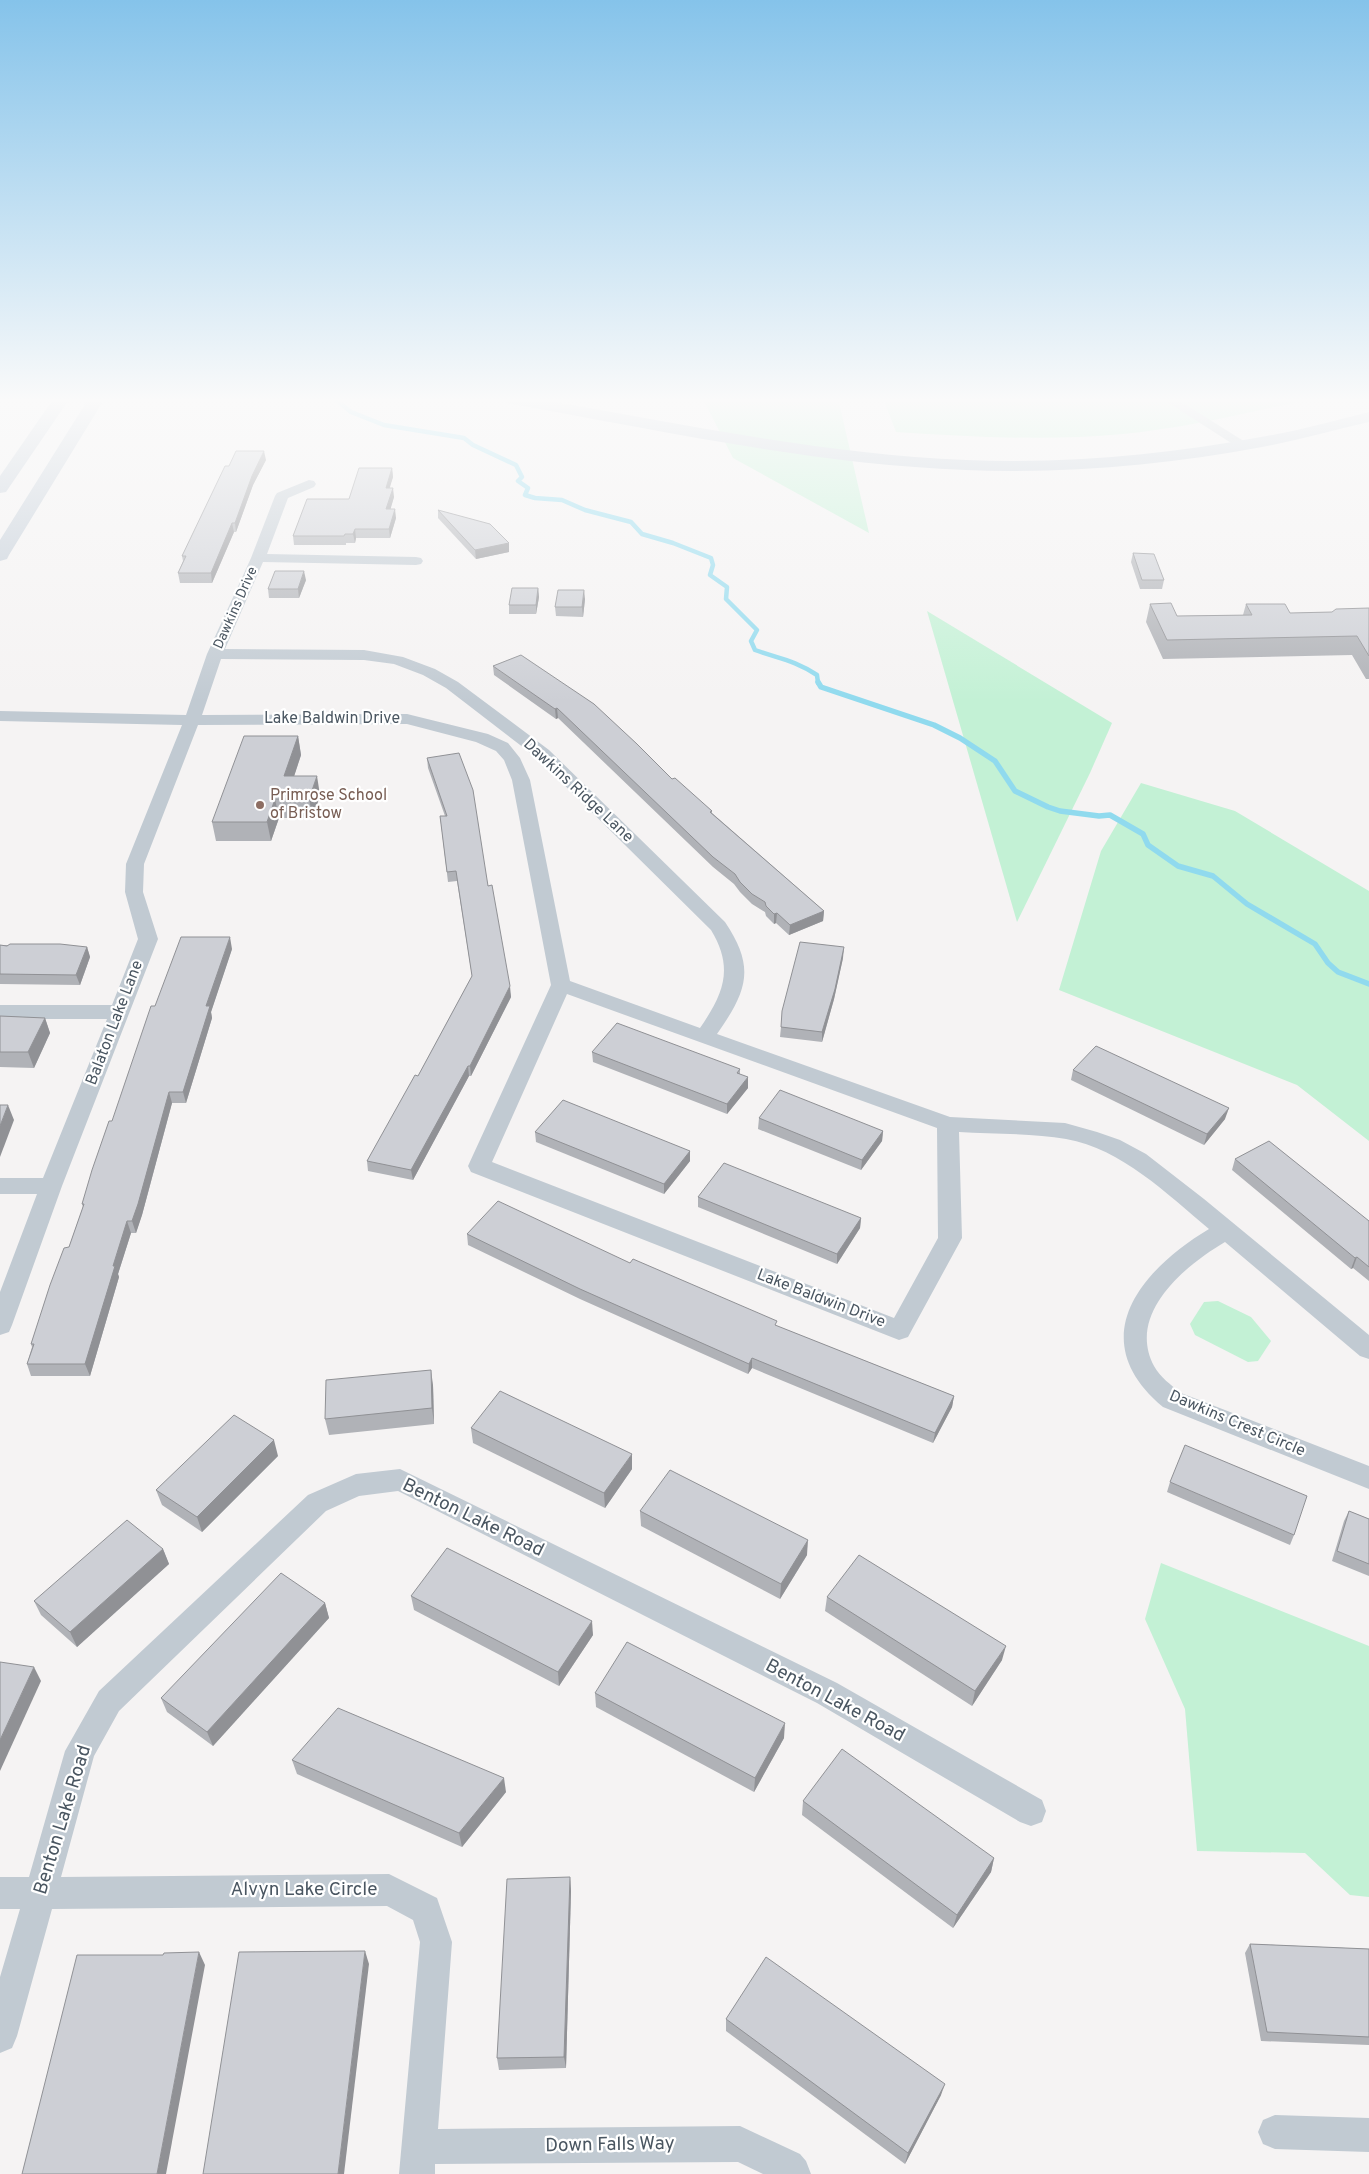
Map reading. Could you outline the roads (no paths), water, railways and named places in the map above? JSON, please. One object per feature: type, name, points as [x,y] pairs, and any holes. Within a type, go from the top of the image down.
[{"type":"main road","points":[[0,555],[34,499]]},
{"type":"street","name":"Dawkins Drive","points":[[192,720],[214,654],[258,558],[281,499]]},
{"type":"street","points":[[258,558],[416,561]]},
{"type":"street","name":"Dawkins Ridge Lane","points":[[214,654],[349,654],[397,660],[429,672],[452,685],[535,748],[718,926],[726,937],[735,962],[732,992],[726,1007],[704,1037]]},
{"type":"street","name":"Lake Baldwin Drive","points":[[0,716],[192,720],[407,719],[482,738],[502,747],[512,758],[521,780],[560,985],[479,1166],[899,1330],[950,1238],[948,1124]]},
{"type":"street","name":"Balaton Lake Lane","points":[[0,1324],[51,1186],[148,939],[134,892],[135,864],[192,720]]},
{"type":"street","points":[[560,985],[948,1124],[1038,1128],[1089,1137],[1112,1146],[1138,1160],[1226,1230],[1369,1349]]},
{"type":"street","points":[[0,1012],[119,1012]]},
{"type":"street","points":[[0,1186],[51,1186]]},
{"type":"street","name":"Dawkins Crest Circle","points":[[1226,1230],[1186,1255],[1168,1271],[1153,1289],[1142,1308],[1135,1346],[1142,1371],[1152,1384],[1172,1400],[1369,1478]]},
{"type":"street","name":"Benton Lake Road","points":[[0,2036],[80,1751],[109,1701],[317,1503],[356,1485],[400,1480],[827,1693],[1031,1812]]},
{"type":"street","name":"Alvyn Lake Circle","points":[[0,1893],[389,1890],[426,1909],[436,1942],[418,2161]]},
{"type":"street","points":[[1275,2132],[1369,2135]]},
{"type":"street","name":"Down Falls Way","points":[[418,2161],[740,2144],[787,2167],[793,2174]]},
{"type":"waterway","points":[[555,499],[562,500],[585,510],[631,522],[642,534],[673,543],[711,558],[713,565],[710,575],[727,587],[726,599],[757,630],[751,641],[755,650],[809,670],[817,675],[818,683]]},
{"type":"waterway","points":[[818,682],[821,687],[934,725],[960,738],[995,761],[1015,791],[1048,807],[1060,811],[1099,816],[1110,815],[1143,834],[1148,845],[1178,866],[1213,876],[1247,904],[1315,944],[1328,963],[1338,972],[1369,984]]},
{"type":"place","name":"Primrose School of Bristow","points":[[260,805]]}]
